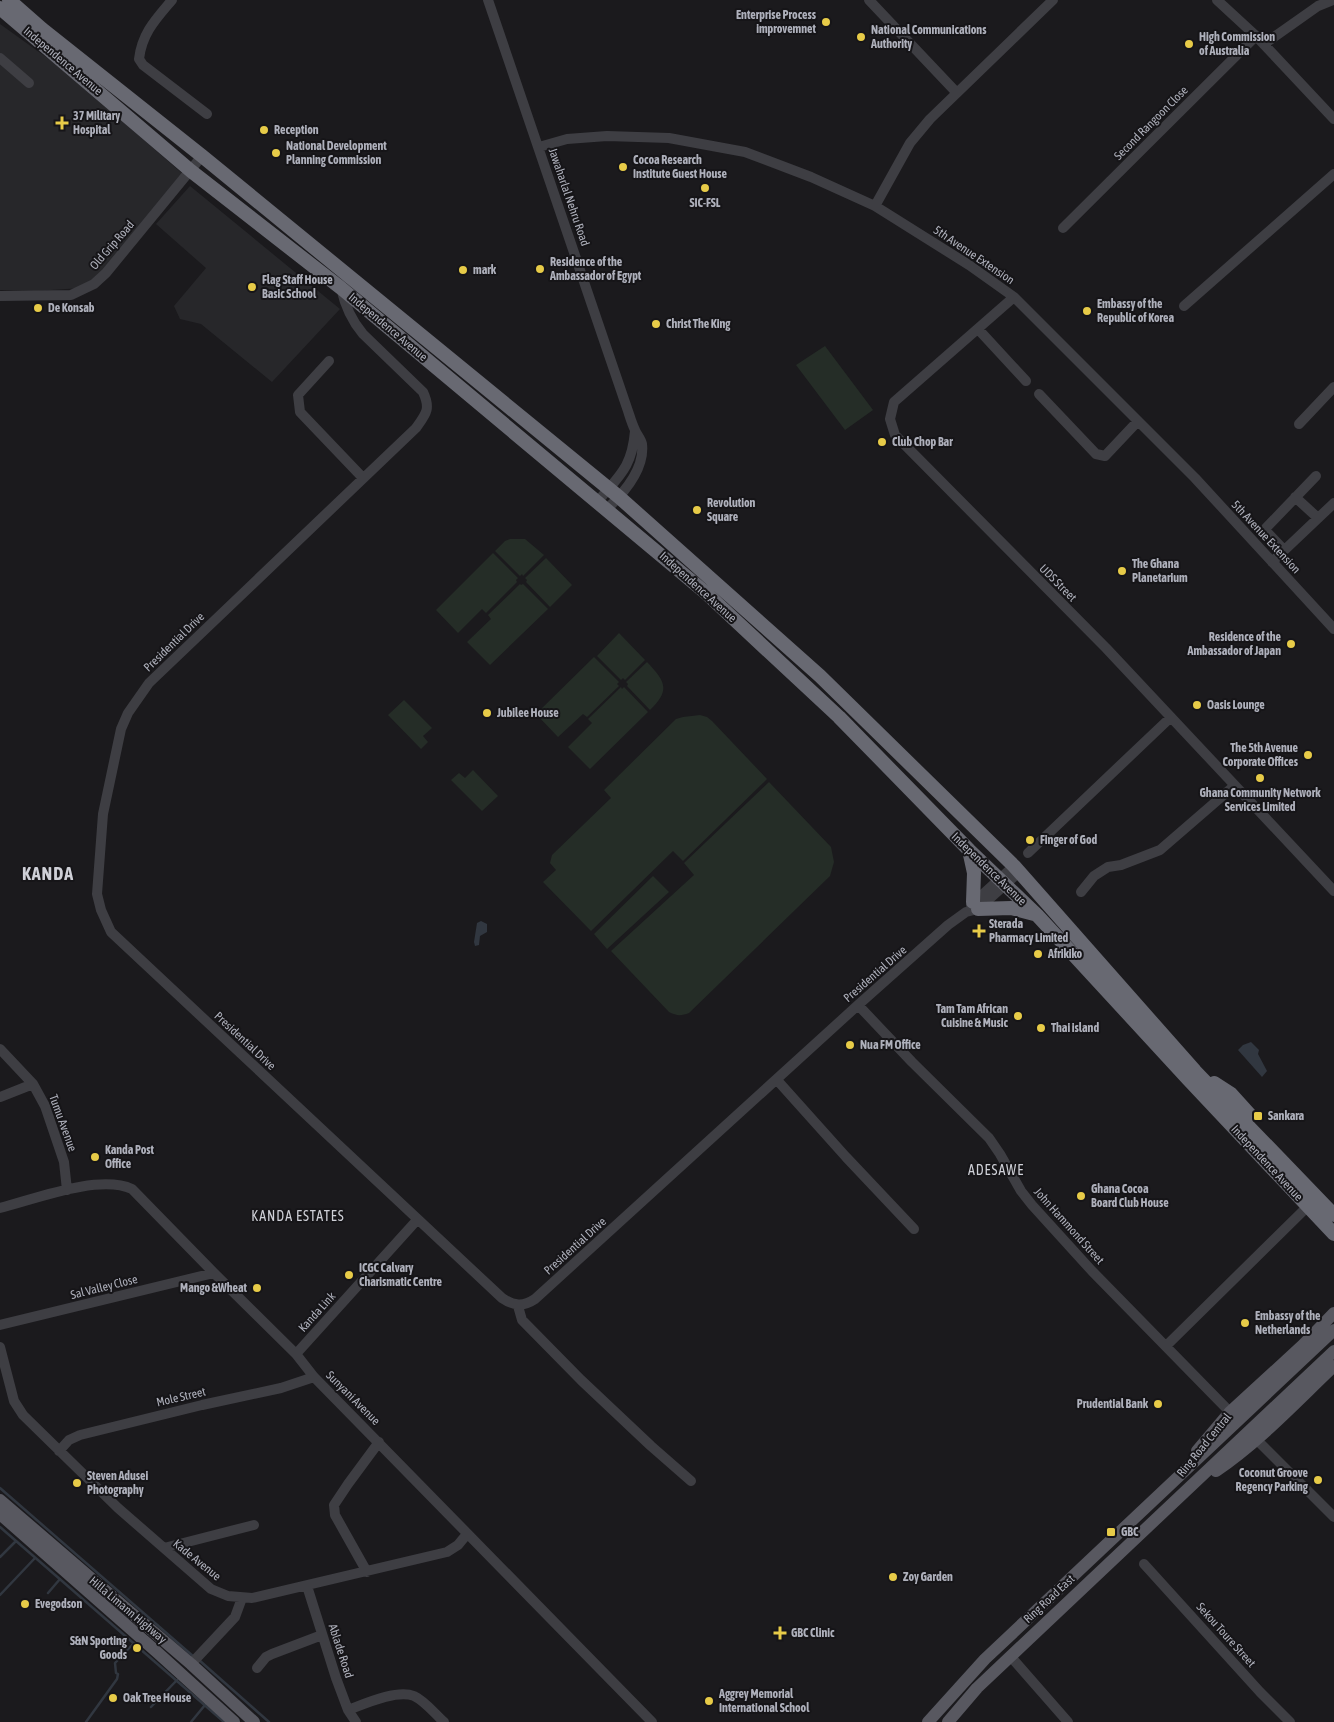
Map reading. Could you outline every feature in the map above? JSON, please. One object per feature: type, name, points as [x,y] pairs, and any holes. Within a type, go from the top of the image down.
[{"type":"highway","name":"Independence Avenue","points":[[9,0],[42,29],[202,156],[614,493],[820,676],[1016,869],[1192,1075]]},
{"type":"highway","name":"Independence Avenue","points":[[0,8],[191,171],[341,288],[706,593],[839,717],[969,850],[1037,915],[1264,1151],[1334,1234]]},
{"type":"highway","points":[[969,850],[974,872],[972,908],[1011,908],[1037,915]]},
{"type":"highway","points":[[1192,1075],[1231,1094],[1334,1206]]},
{"type":"highway","points":[[1192,1075],[1208,1114],[1334,1245]]},
{"type":"highway","name":"Independence Avenue","points":[[1264,1151],[1334,1215]]},
{"type":"main road","name":"Ring Road Central","points":[[1175,1482],[1208,1437],[1230,1412],[1303,1345],[1334,1313]]},
{"type":"main road","name":"Ring Road Central","points":[[1175,1482],[1334,1330]]},
{"type":"main road","name":"Ring Road Central","points":[[948,1722],[977,1688],[1334,1351]]},
{"type":"main road","name":"Ring Road Central","points":[[1183,1494],[1237,1457],[1334,1366]]},
{"type":"main road","name":"Ring Road East","points":[[928,1722],[984,1659],[1175,1482]]},
{"type":"main road","name":"Hilla Limann Highway","points":[[0,1500],[191,1664],[254,1722]]},
{"type":"main road","name":"Hilla Limann Highway","points":[[0,1514],[234,1722]]},
{"type":"main road","points":[[1052,1596],[1062,1607]]},
{"type":"street","points":[[172,0],[151,25],[144,38],[139,59],[143,65],[207,114]]},
{"type":"street","name":"Jawaharlal Nehru Road","points":[[488,0],[635,431],[634,448],[630,460],[614,493],[602,505]]},
{"type":"street","points":[[869,0],[956,92]]},
{"type":"street","points":[[875,206],[910,142],[956,92],[1053,0]]},
{"type":"street","points":[[1218,0],[1260,40],[1334,119]]},
{"type":"street","name":"Second Rangoon Close","points":[[1063,228],[1260,40],[1318,6],[1333,0]]},
{"type":"street","points":[[0,58],[29,83]]},
{"type":"street","name":"5th Avenue Extension","points":[[539,147],[567,139],[607,136],[669,138],[745,152],[811,177],[875,206],[969,265],[1014,297],[1195,478],[1334,629]]},
{"type":"street","name":"Old Grip Road","points":[[0,296],[71,295],[94,284],[106,274],[202,156]]},
{"type":"street","points":[[1184,306],[1334,174]]},
{"type":"street","name":"Presidential Drive","points":[[341,288],[344,303],[355,325],[423,392],[427,400],[427,412],[416,428],[149,683],[128,713],[121,729],[103,814],[96,894],[111,932],[502,1298],[518,1306],[535,1300],[778,1080],[858,1004],[948,925],[972,908],[1016,869]]},
{"type":"street","name":"UDS Street","points":[[1014,297],[894,402],[890,419],[895,435],[1106,648],[1334,891]]},
{"type":"street","points":[[978,329],[1026,381]]},
{"type":"street","points":[[329,361],[298,395],[300,412],[364,478]]},
{"type":"street","points":[[1298,424],[1334,387]]},
{"type":"street","points":[[1039,394],[1100,456],[1105,456],[1138,422]]},
{"type":"street","points":[[1284,550],[1266,531],[1266,528],[1316,476]]},
{"type":"street","points":[[1295,497],[1318,518]]},
{"type":"street","points":[[1272,562],[1334,503]]},
{"type":"street","points":[[1028,853],[1170,718]]},
{"type":"street","points":[[1081,892],[1094,876],[1108,867],[1121,865],[1160,850],[1234,786]]},
{"type":"street","name":"John Hammond Street","points":[[858,1004],[912,1062],[989,1138],[1020,1191],[1092,1271],[1230,1412]]},
{"type":"street","name":"Tumu Avenue","points":[[0,1049],[33,1084],[45,1106],[64,1162],[67,1190]]},
{"type":"street","points":[[778,1080],[846,1157],[914,1229]]},
{"type":"street","points":[[0,1097],[33,1084]]},
{"type":"street","name":"Sunyani Avenue","points":[[0,1208],[67,1190],[98,1184],[115,1184],[132,1189],[296,1354],[314,1378],[379,1442],[652,1722]]},
{"type":"street","points":[[1166,1346],[1302,1211]]},
{"type":"street","name":"Kanda Link","points":[[296,1354],[417,1220]]},
{"type":"street","name":"Sal Valley Close","points":[[0,1325],[214,1273]]},
{"type":"street","points":[[518,1306],[522,1320],[581,1380],[691,1481]]},
{"type":"street","name":"Kade Avenue","points":[[0,1347],[14,1401],[33,1426],[118,1508],[211,1589],[228,1596],[252,1598],[447,1552],[468,1534]]},
{"type":"street","name":"Mole Street","points":[[59,1451],[70,1440],[80,1435],[202,1404],[280,1388],[314,1378]]},
{"type":"street","points":[[1257,1440],[1334,1517]]},
{"type":"street","points":[[368,1572],[336,1515],[334,1505],[379,1442]]},
{"type":"street","points":[[164,1548],[254,1525]]},
{"type":"street","name":"Sekou Toure Street","points":[[1144,1564],[1260,1692],[1290,1722]]},
{"type":"street","name":"Ablade Road","points":[[307,1586],[348,1710],[356,1722]]},
{"type":"street","points":[[191,1664],[235,1617],[242,1598]]},
{"type":"street","points":[[257,1668],[266,1657],[322,1635]]},
{"type":"street","points":[[1011,1657],[1068,1722]]},
{"type":"street","points":[[348,1710],[391,1696],[406,1694],[420,1700],[444,1722]]},
{"type":"shaded area","name":"37 Military Hospital","points":[[0,24],[64,70],[184,175],[103,273],[82,288],[35,291],[0,290]]},
{"type":"shaded area","name":"Flag Staff House Basic School","points":[[190,186],[340,309],[272,382],[201,324],[180,319],[174,306],[206,268],[156,224]]},
{"type":"shaded area","points":[[825,346],[873,410],[845,430],[796,365]]},
{"type":"shaded area","points":[[525,539],[544,555],[523,576],[522,574],[520,576],[495,551],[505,541]]},
{"type":"shaded area","points":[[493,553],[518,578],[517,582],[486,613],[482,609],[458,633],[436,610]]},
{"type":"shaded area","points":[[546,558],[572,585],[550,607],[526,582],[525,578]]},
{"type":"shaded area","points":[[520,584],[523,584],[548,609],[490,665],[467,642],[491,619],[488,615]]},
{"type":"shaded area","points":[[619,633],[645,660],[625,680],[623,678],[621,680],[597,656]]},
{"type":"shaded area","points":[[594,657],[619,682],[617,684],[619,686],[587,717],[583,714],[558,737],[536,714]]},
{"type":"shaded area","points":[[647,662],[658,675],[663,686],[661,697],[650,710],[627,686],[626,682]]},
{"type":"shaded area","points":[[621,687],[622,689],[624,687],[648,712],[590,769],[568,747],[592,723],[588,719]]},
{"type":"shaded area","points":[[404,700],[432,728],[423,736],[428,742],[421,749],[388,715]]},
{"type":"shaded area","points":[[700,715],[712,721],[767,779],[683,861],[673,851],[591,931],[543,882],[556,870],[550,863],[552,855],[611,798],[604,790],[676,719]]},
{"type":"shaded area","points":[[473,770],[498,796],[482,811],[451,780],[459,773],[465,778]]},
{"type":"shaded area","points":[[769,782],[831,847],[834,862],[830,876],[689,1013],[679,1015],[669,1012],[611,951],[694,875],[684,863]]},
{"type":"shaded area","points":[[653,876],[669,892],[607,949],[594,934]]},
{"type":"shaded area","points":[[481,921],[487,924],[487,932],[480,936],[479,945],[475,946],[477,923]]},
{"type":"shaded area","points":[[1251,1042],[1259,1050],[1258,1054],[1267,1071],[1262,1077],[1238,1050],[1243,1045]]},
{"type":"waterway","points":[[0,1488],[194,1657]]},
{"type":"waterway","points":[[0,1527],[224,1722]]},
{"type":"waterway","points":[[0,1557],[16,1541]]},
{"type":"waterway","points":[[0,1595],[35,1558]]},
{"type":"waterway","points":[[48,1593],[60,1579]]},
{"type":"waterway","points":[[86,1722],[117,1679],[118,1674],[116,1673],[115,1663],[134,1643]]},
{"type":"waterway","points":[[199,1660],[269,1722]]},
{"type":"waterway","points":[[151,1707],[177,1680]]},
{"type":"waterway","points":[[191,1722],[205,1705]]},
{"type":"place","name":"Enterprise Process improvemnet","points":[[826,22]]},
{"type":"place","name":"National Communications Authority","points":[[861,37]]},
{"type":"place","name":"High Commission of Australia","points":[[1189,44]]},
{"type":"place","name":"37 Military Hospital","points":[[62,123]]},
{"type":"place","name":"Reception","points":[[264,130]]},
{"type":"place","name":"National Development Planning Commission","points":[[276,153]]},
{"type":"place","name":"Cocoa Research Institute Guest House","points":[[623,167]]},
{"type":"place","name":"SIC-FSL","points":[[705,188]]},
{"type":"place","name":"Residence of the Ambassador of Egypt","points":[[540,269]]},
{"type":"place","name":"mark","points":[[463,270]]},
{"type":"place","name":"Flag Staff House Basic School","points":[[252,287]]},
{"type":"place","name":"De Konsab","points":[[38,308]]},
{"type":"place","name":"Embassy of the Republic of Korea","points":[[1087,311]]},
{"type":"place","name":"Christ The King","points":[[656,324]]},
{"type":"place","name":"Club Chop Bar","points":[[882,442]]},
{"type":"place","name":"Revolution Square","points":[[697,510]]},
{"type":"place","name":"The Ghana Planetarium","points":[[1122,571]]},
{"type":"place","name":"Residence of the Ambassador of Japan","points":[[1291,644]]},
{"type":"place","name":"Oasis Lounge","points":[[1197,705]]},
{"type":"place","name":"Jubilee House","points":[[487,713]]},
{"type":"place","name":"The 5th Avenue Corporate Offices","points":[[1308,755]]},
{"type":"place","name":"Ghana Community Network Services Limited","points":[[1260,778]]},
{"type":"place","name":"Finger of God","points":[[1030,840]]},
{"type":"place","name":"Sterada Pharmacy Limited","points":[[979,931]]},
{"type":"place","name":"Afrikiko","points":[[1038,954]]},
{"type":"place","name":"Tam Tam African Cuisine & Music","points":[[1018,1016]]},
{"type":"place","name":"Thai island","points":[[1041,1028]]},
{"type":"place","name":"Nua FM Office","points":[[850,1045]]},
{"type":"place","name":"Sankara","points":[[1258,1116]]},
{"type":"place","name":"Kanda Post Office","points":[[95,1157]]},
{"type":"place","name":"Ghana Cocoa Board Club House","points":[[1081,1196]]},
{"type":"place","name":"ICGC Calvary Charismatic Centre","points":[[349,1275]]},
{"type":"place","name":"Mango &Wheat","points":[[257,1288]]},
{"type":"place","name":"Embassy of the Netherlands","points":[[1245,1323]]},
{"type":"place","name":"Prudential Bank","points":[[1158,1404]]},
{"type":"place","name":"Coconut Groove Regency Parking","points":[[1318,1480]]},
{"type":"place","name":"Steven Adusei Photography","points":[[77,1483]]},
{"type":"place","name":"GBC","points":[[1111,1532]]},
{"type":"place","name":"Zoy Garden","points":[[893,1577]]},
{"type":"place","name":"Evegodson","points":[[25,1604]]},
{"type":"place","name":"GBC Clinic","points":[[780,1633]]},
{"type":"place","name":"S&N Sporting Goods","points":[[137,1648]]},
{"type":"place","name":"Oak Tree House","points":[[113,1698]]},
{"type":"place","name":"Aggrey Memorial International School","points":[[709,1701]]},
{"type":"district","name":"KANDA","points":[[48,873]]},
{"type":"district","name":"ADESAWE","points":[[996,1170]]},
{"type":"district","name":"KANDA ESTATES","points":[[298,1216]]}]
